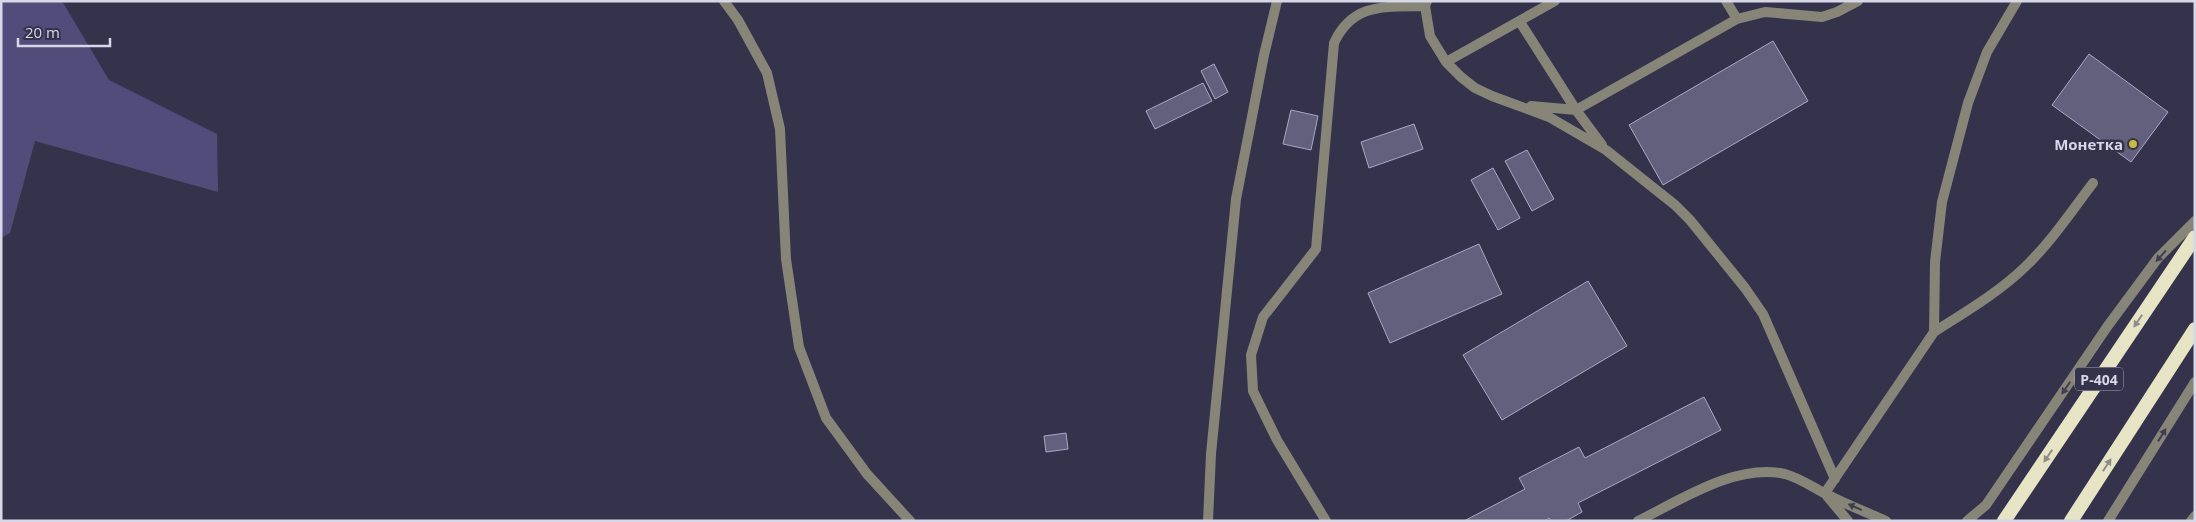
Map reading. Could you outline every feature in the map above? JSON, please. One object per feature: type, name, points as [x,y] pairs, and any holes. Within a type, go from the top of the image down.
[{"type":"highway","name":"Р-404","points":[[2004,521],[2195,236]]},
{"type":"highway","points":[[2071,521],[2195,329]]},
{"type":"street","points":[[724,1],[738,20],[766,73],[780,129],[786,259],[799,347],[826,418],[868,474],[910,521]]},
{"type":"street","points":[[1208,521],[1211,454],[1236,199],[1264,55],[1277,1]]},
{"type":"street","points":[[1446,62],[1555,1]]},
{"type":"street","points":[[1726,1],[1737,19]]},
{"type":"street","points":[[1519,106],[1576,110],[1737,19],[1765,12],[1785,12],[1807,17],[1822,17],[1837,12],[1858,1]]},
{"type":"street","points":[[1934,332],[1935,262],[1942,202],[1968,103],[1987,52],[2016,2]]},
{"type":"street","points":[[1326,521],[1277,440],[1253,391],[1251,355],[1263,317],[1316,249],[1334,43],[1341,28],[1357,15],[1381,7],[1426,4],[1430,36],[1446,62],[1475,88],[1550,117],[1606,150],[1667,198],[1690,220],[1764,314],[1835,479]]},
{"type":"street","points":[[1520,22],[1576,110],[1606,150]]},
{"type":"street","points":[[1825,494],[1934,332],[2001,288],[2025,267],[2053,237],[2093,183]]},
{"type":"street","points":[[1967,521],[1986,505],[2108,326],[2158,258],[2195,221]]},
{"type":"street","points":[[2108,521],[2195,382]]},
{"type":"street","points":[[1638,521],[1726,478],[1747,472],[1785,474],[1806,482],[1825,494],[1886,521]]},
{"type":"street","points":[[1825,494],[1848,521]]},
{"type":"street","points":[[2191,521],[2195,516]]},
{"type":"shaded area","points":[[1,1],[62,1],[109,80],[217,134],[218,192],[35,141],[10,233],[1,238]]},
{"type":"building","points":[[1773,41],[1808,101],[1663,185],[1629,125]]},
{"type":"building","points":[[2089,54],[2168,112],[2131,162],[2052,105]]},
{"type":"building","points":[[1214,64],[1228,92],[1215,99],[1201,71]]},
{"type":"building","points":[[1203,83],[1212,101],[1155,129],[1146,111]]},
{"type":"building","points":[[1291,110],[1318,116],[1311,150],[1283,144]]},
{"type":"building","points":[[1414,124],[1423,149],[1369,168],[1361,142]]},
{"type":"building","points":[[1527,150],[1554,199],[1532,211],[1505,161]]},
{"type":"building","points":[[1493,168],[1520,218],[1498,230],[1471,180]]},
{"type":"building","points":[[1479,244],[1502,294],[1390,343],[1368,293]]},
{"type":"building","points":[[1588,281],[1627,346],[1502,420],[1463,355]]},
{"type":"building","points":[[1704,397],[1721,430],[1578,503],[1582,512],[1566,521],[1551,521],[1549,518],[1545,521],[1464,521],[1525,489],[1519,478],[1579,447],[1585,458]]},
{"type":"building","points":[[1066,433],[1068,449],[1046,452],[1044,436]]},
{"type":"place","name":"Монетка","points":[[2133,144]]}]
